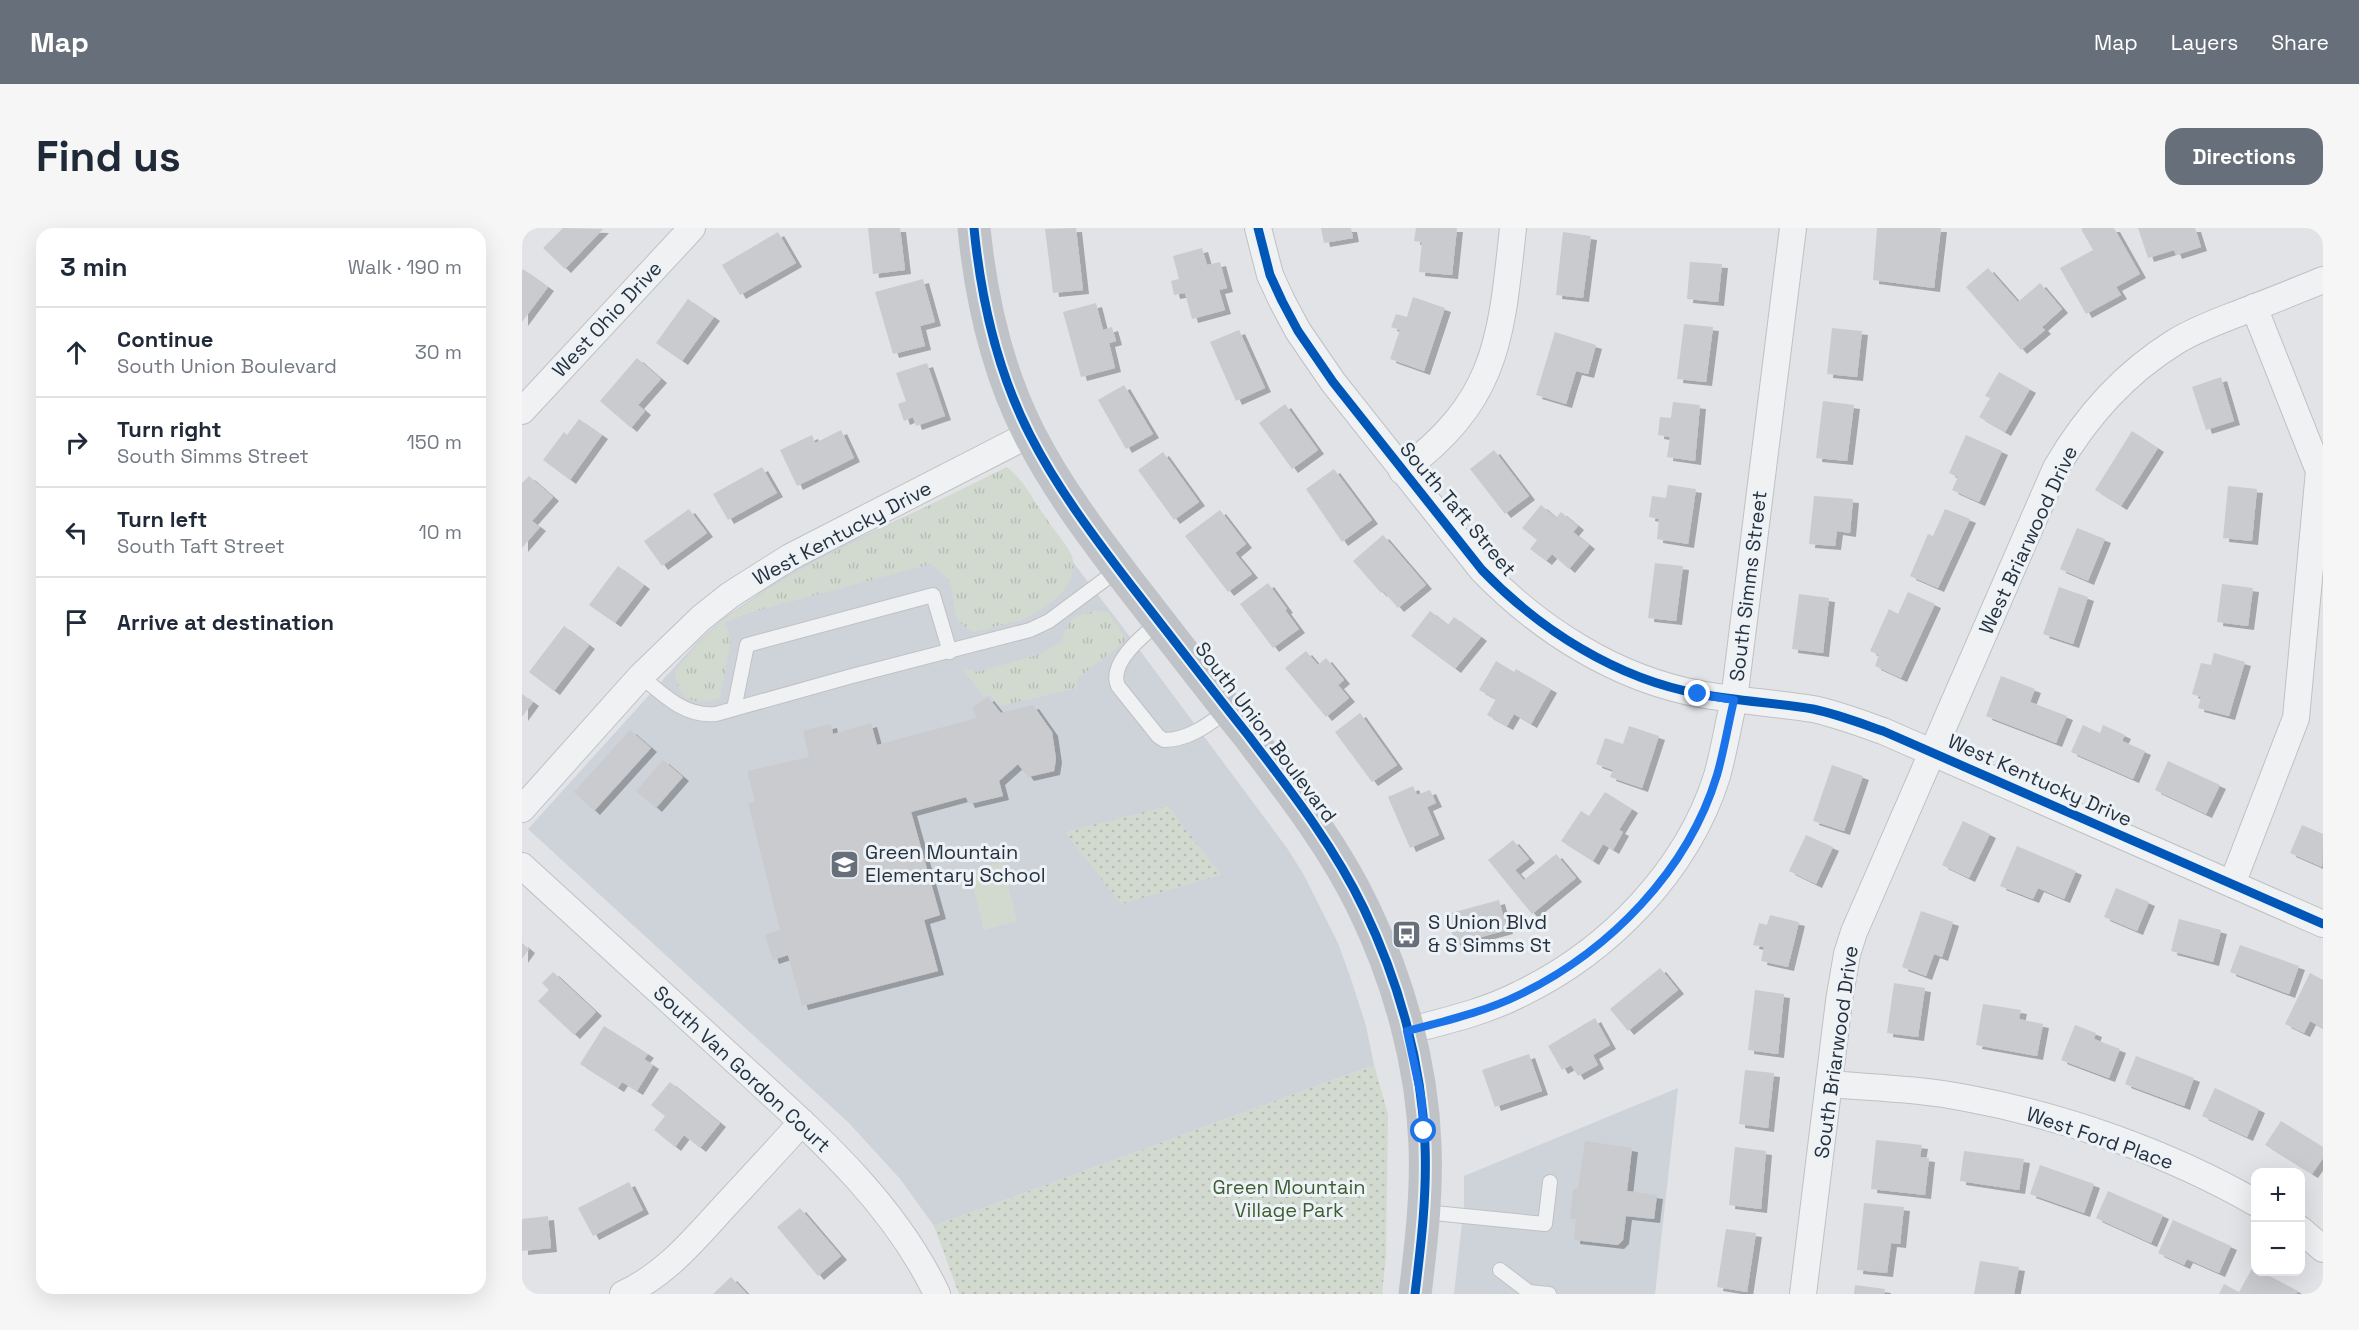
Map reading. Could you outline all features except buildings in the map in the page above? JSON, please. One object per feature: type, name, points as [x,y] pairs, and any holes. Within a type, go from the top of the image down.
[{"type":"main road","name":"South Union Boulevard","points":[[974,228],[995,344],[1004,373],[1030,434],[1058,482],[1119,569],[1308,815],[1349,881],[1376,936],[1401,1006],[1419,1085],[1424,1131],[1424,1212],[1415,1294]]},
{"type":"street","name":"West Ohio Drive","points":[[522,411],[692,228]]},
{"type":"street","name":"South Taft Street","points":[[1258,228],[1270,275],[1298,331],[1333,382],[1402,471],[1482,570],[1509,598],[1562,636],[1626,671],[1698,694],[1734,700]]},
{"type":"street","points":[[1402,471],[1425,454],[1450,430],[1479,391],[1496,346],[1513,228]]},
{"type":"street","name":"South Simms Street","points":[[1407,1031],[1494,1006],[1521,994],[1581,959],[1628,919],[1647,898],[1671,865],[1706,804],[1716,776],[1734,700],[1793,228]]},
{"type":"street","name":"West Briarwood Drive","points":[[1933,753],[2056,468],[2082,427],[2116,389],[2153,357],[2201,328],[2323,280]]},
{"type":"street","points":[[2232,884],[2296,718],[2319,471],[2254,308]]},
{"type":"street","name":"West Kentucky Drive","points":[[522,809],[641,676],[701,618],[757,576],[1030,434]]},
{"type":"street","name":"West Kentucky Drive","points":[[1734,700],[1813,709],[1836,714],[1883,731],[2323,924]]},
{"type":"street","name":"South Briarwood Drive","points":[[1803,1294],[1843,977],[1854,932],[1933,753]]},
{"type":"street","name":"South Van Gordon Court","points":[[522,866],[802,1122],[851,1170],[881,1205],[907,1241],[937,1294]]},
{"type":"street","name":"West Ford Place","points":[[1830,1084],[1964,1097],[2053,1117],[2218,1182],[2251,1200]]},
{"type":"street","points":[[623,1294],[641,1286],[658,1274],[683,1251],[802,1122]]},
{"type":"street","points":[[2305,1233],[2323,1249]]},
{"type":"lane","points":[[641,676],[679,706],[689,711],[707,715],[734,709],[1039,626],[1119,569]]},
{"type":"lane","points":[[734,709],[747,645],[921,598],[933,596],[950,652]]},
{"type":"lane","points":[[1160,622],[1143,635],[1122,660],[1116,681],[1118,686],[1158,736],[1164,740],[1185,736],[1203,728],[1228,710]]},
{"type":"lane","points":[[1424,1212],[1545,1224],[1550,1182]]},
{"type":"lane","points":[[1500,1270],[1529,1292],[1549,1294]]},
{"type":"shaded area","points":[[1003,471],[1118,621],[1287,848],[1304,875],[1338,943],[1366,1026],[1374,1065],[934,1226],[901,1180],[848,1122],[528,829],[698,641],[722,619],[811,560]]},
{"type":"shaded area","points":[[1678,1088],[1655,1294],[1454,1294],[1464,1205],[1464,1176]]},
{"type":"green space","points":[[1007,467],[1023,484],[1072,556],[1073,570],[1070,580],[1047,606],[1018,621],[973,632],[965,627],[956,616],[949,581],[931,564],[748,613],[725,622],[731,640],[720,698],[702,702],[683,694],[676,681],[675,671],[722,621],[773,586],[814,562]]},
{"type":"green space","points":[[1095,611],[1108,612],[1127,640],[1078,678],[1077,688],[1000,706],[990,695],[984,697],[962,668],[977,672],[1037,655],[1062,642],[1066,628],[1072,620]]},
{"type":"green space","points":[[1168,806],[1221,875],[1121,904],[1065,832]]},
{"type":"green space","points":[[1002,862],[1017,921],[984,930],[969,870]]},
{"type":"green space","name":"Green Mountain Village Park","points":[[1374,1065],[1388,1114],[1386,1256],[1382,1294],[959,1294],[934,1226]]},
{"type":"cycle path","points":[[974,228],[981,281],[992,334],[1018,411],[1041,455],[1064,493],[1103,548],[1310,819],[1339,863],[1377,937],[1407,1024],[1423,1115],[1424,1201],[1415,1294]]},
{"type":"cycle path","points":[[1258,228],[1270,275],[1282,301],[1298,331],[1333,382],[1482,570],[1529,613],[1555,632],[1610,664],[1669,687],[1700,694],[1813,709],[1883,731],[2323,924]]},
{"type":"place","name":"Green Mountain Elementary School","points":[[844,864]]},
{"type":"place","name":"S Union Blvd & S Simms St","points":[[1407,934]]},
{"type":"route","points":[[1424,1131],[1421,1096],[1407,1031],[1494,1006],[1521,994],[1581,959],[1628,919],[1671,865],[1706,804],[1724,748],[1734,700],[1698,694]]}]
